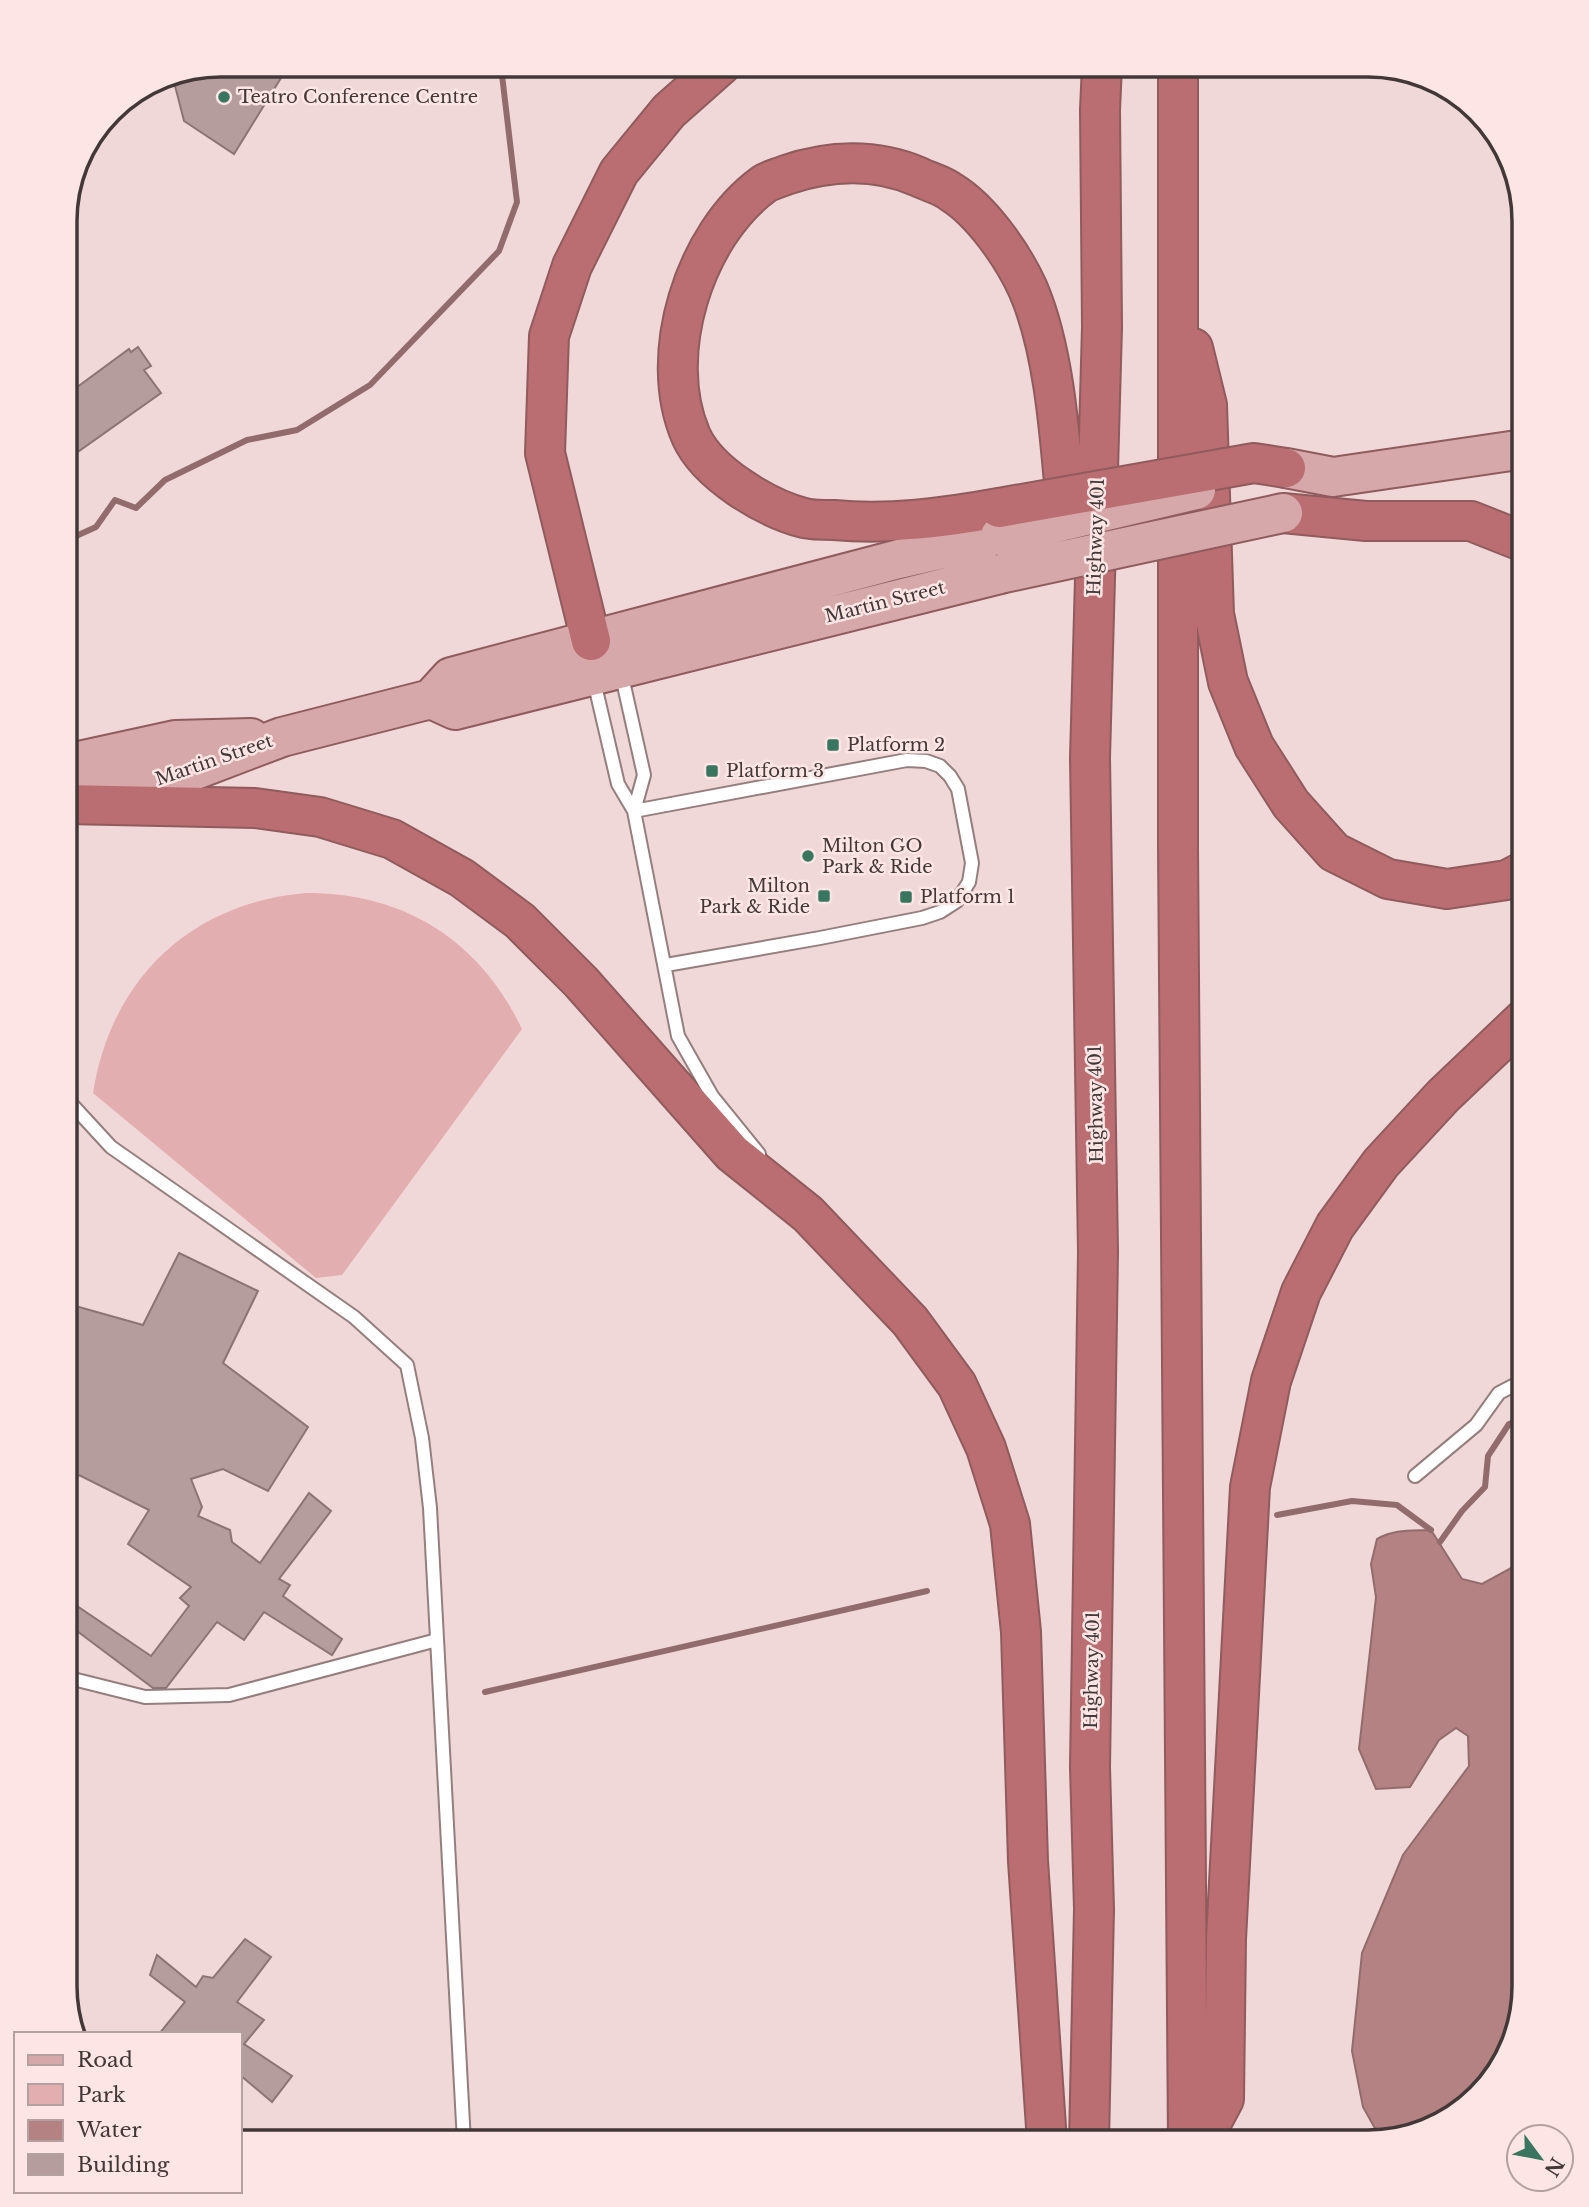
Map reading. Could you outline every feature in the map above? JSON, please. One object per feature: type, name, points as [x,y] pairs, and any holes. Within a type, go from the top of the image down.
[{"type":"highway","points":[[604,655],[545,453],[549,337],[572,266],[619,172],[669,111],[707,77]]},
{"type":"highway","name":"Highway 401","points":[[1089,2130],[1094,1909],[1090,1767],[1098,1252],[1090,758],[1102,327],[1101,77]]},
{"type":"highway","points":[[1178,77],[1178,859],[1188,2130]]},
{"type":"highway","points":[[1090,758],[1058,428],[1045,346],[1028,289],[996,233],[952,192],[902,170],[859,163],[812,166],[765,183],[732,214],[706,255],[685,305],[677,356],[681,399],[692,438],[719,473],[756,499],[805,518],[858,523],[1000,522],[1254,463],[1286,468]]},
{"type":"highway","points":[[1179,291],[1207,405],[1214,614],[1228,682],[1254,746],[1291,804],[1334,852],[1388,879],[1447,889],[1512,877]]},
{"type":"highway","points":[[1283,513],[1366,521],[1471,521],[1512,537]]},
{"type":"highway","points":[[77,803],[255,808],[320,817],[392,839],[451,871],[520,921],[581,982],[732,1153],[808,1214],[910,1321],[957,1385],[986,1448],[1010,1524],[1021,1632],[1028,1861],[1046,2130]]},
{"type":"highway","points":[[1207,2130],[1224,2099],[1226,1939],[1250,1487],[1271,1381],[1301,1292],[1335,1226],[1381,1163],[1443,1096],[1512,1030]]},
{"type":"main road","points":[[1286,468],[1333,477],[1512,451]]},
{"type":"main road","name":"Martin Street","points":[[77,800],[182,775],[282,737],[431,699],[451,677],[604,655],[1283,513],[1333,477]]},
{"type":"main road","name":"Martin Street","points":[[604,655],[1000,522]]},
{"type":"main road","name":"Martin Street","points":[[77,761],[175,740],[282,737]]},
{"type":"lane","points":[[604,655],[644,775],[634,811]]},
{"type":"lane","points":[[604,655],[618,784],[634,811],[678,1036],[719,1105],[808,1214]]},
{"type":"lane","points":[[634,811],[907,760],[926,761],[940,766],[958,789],[972,863],[969,882],[957,901],[940,912],[820,938],[666,965]]},
{"type":"lane","points":[[77,1110],[111,1147],[354,1317],[407,1365],[422,1438],[430,1508],[463,2130]]},
{"type":"lane","points":[[1415,1476],[1476,1425],[1499,1393],[1512,1386]]},
{"type":"lane","points":[[77,1680],[145,1696],[229,1695],[437,1640]]},
{"type":"green space","points":[[306,893],[342,895],[375,902],[407,913],[435,928],[461,947],[484,970],[522,1029],[342,1275],[316,1278],[93,1093],[103,1052],[118,1015],[138,982],[163,954],[192,931],[226,912],[264,900]]},
{"type":"water","points":[[1431,1530],[1462,1579],[1482,1584],[1512,1568],[1511,2005],[1507,2024],[1493,2058],[1470,2088],[1440,2111],[1423,2119],[1406,2125],[1376,2130],[1363,2107],[1352,2051],[1362,1953],[1403,1855],[1469,1766],[1468,1736],[1456,1728],[1439,1740],[1410,1787],[1376,1789],[1359,1749],[1376,1597],[1371,1564],[1377,1539],[1410,1531]]},
{"type":"building","name":"Teatro Conference Centre","points":[[211,77],[282,77],[234,154],[184,121],[175,85]]},
{"type":"building","points":[[138,347],[151,366],[144,370],[161,393],[79,451],[77,387],[129,349],[131,352]]},
{"type":"building","points":[[179,1253],[258,1291],[223,1363],[308,1427],[268,1491],[223,1469],[191,1479],[202,1507],[198,1516],[230,1530],[232,1542],[260,1563],[309,1493],[331,1511],[279,1579],[290,1585],[283,1596],[342,1639],[332,1655],[264,1612],[244,1640],[217,1622],[166,1688],[153,1688],[77,1631],[77,1606],[151,1656],[189,1606],[180,1598],[191,1587],[128,1544],[149,1510],[79,1475],[77,1478],[77,1306],[143,1325]]},
{"type":"building","points":[[245,1939],[271,1957],[237,2002],[264,2020],[244,2044],[292,2076],[272,2102],[242,2077],[242,2032],[161,2032],[185,2002],[150,1975],[157,1955],[196,1987],[203,1976],[213,1978]]},
{"type":"waterway","points":[[77,536],[96,527],[115,500],[136,508],[165,480],[247,440],[297,430],[370,385],[499,251],[517,202],[502,77]]},
{"type":"waterway","points":[[1440,1542],[1462,1511],[1485,1487],[1488,1456],[1512,1423]]},
{"type":"waterway","points":[[1277,1515],[1352,1501],[1397,1505],[1431,1530]]},
{"type":"waterway","points":[[485,1692],[927,1591]]},
{"type":"place","name":"Teatro Conference Centre","points":[[224,97]]},
{"type":"place","name":"Platform 2","points":[[833,745]]},
{"type":"place","name":"Platform 3","points":[[712,771]]},
{"type":"place","name":"Milton GO Park & Ride","points":[[808,856]]},
{"type":"place","name":"Milton Park & Ride","points":[[824,896]]},
{"type":"place","name":"Platform 1","points":[[906,897]]}]
